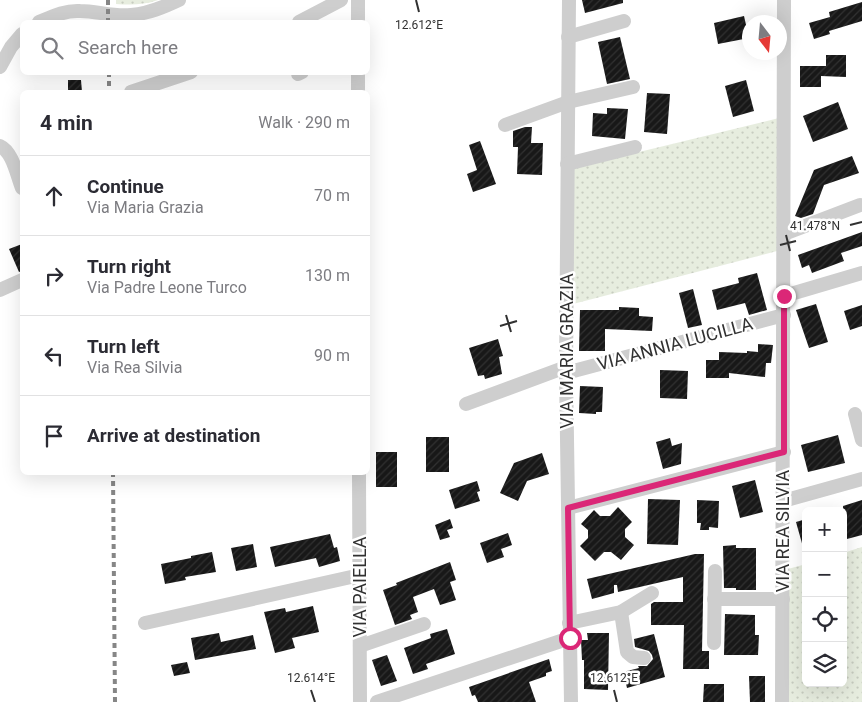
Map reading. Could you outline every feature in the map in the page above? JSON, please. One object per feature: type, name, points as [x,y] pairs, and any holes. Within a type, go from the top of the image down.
[{"type":"street","points":[[43,20],[80,10],[108,14],[138,14],[160,9],[179,0]]},
{"type":"street","points":[[303,20],[341,0]]},
{"type":"street","points":[[358,0],[358,20]]},
{"type":"street","name":"VIA MARIA GRAZIA","points":[[568,0],[566,370],[571,702]]},
{"type":"street","name":"VIA REA SILVIA","points":[[782,702],[784,0]]},
{"type":"street","points":[[568,37],[624,21]]},
{"type":"street","points":[[0,67],[11,47],[20,36]]},
{"type":"street","points":[[137,90],[182,75]]},
{"type":"street","points":[[358,75],[358,90]]},
{"type":"street","points":[[504,125],[568,102],[634,87]]},
{"type":"street","points":[[0,146],[9,155],[20,183]]},
{"type":"street","points":[[567,164],[635,147]]},
{"type":"street","points":[[784,234],[860,205]]},
{"type":"street","points":[[784,296],[862,273]]},
{"type":"street","points":[[0,290],[20,281]]},
{"type":"street","name":"VIA ANNIA LUCILLA","points":[[466,404],[566,370],[784,315]]},
{"type":"street","points":[[855,414],[862,440]]},
{"type":"street","points":[[568,508],[784,452]]},
{"type":"street","name":"VIA PAIELLA","points":[[359,475],[360,702]]},
{"type":"street","name":"VIA REA SILVIA","points":[[783,501],[862,479]]},
{"type":"street","points":[[714,643],[715,571]]},
{"type":"street","points":[[144,623],[360,575]]},
{"type":"street","points":[[569,623],[621,612],[652,594]]},
{"type":"street","points":[[714,599],[783,598]]},
{"type":"street","points":[[621,612],[626,650],[633,657],[644,658]]},
{"type":"street","points":[[360,646],[424,624]]},
{"type":"street","points":[[377,702],[570,638]]},
{"type":"shaded area","points":[[116,0],[158,0],[143,4],[116,4]]},
{"type":"shaded area","points":[[779,118],[777,251],[573,304],[573,168]]},
{"type":"shaded area","points":[[862,547],[862,702],[789,702],[788,569],[802,565],[802,687],[847,687],[847,552]]},
{"type":"building","points":[[582,0],[623,0],[623,3],[585,13]]},
{"type":"building","points":[[862,2],[862,21],[829,31],[830,34],[814,39],[809,23],[830,17],[829,12]]},
{"type":"building","points":[[742,16],[742,39],[718,44],[714,23]]},
{"type":"building","points":[[620,37],[630,79],[607,84],[598,42]]},
{"type":"building","points":[[826,55],[846,55],[846,77],[821,76],[821,87],[800,87],[800,66],[826,66]]},
{"type":"building","points":[[68,80],[81,80],[82,90],[68,90]]},
{"type":"building","points":[[746,80],[754,111],[733,117],[725,86]]},
{"type":"building","points":[[647,93],[670,94],[667,134],[644,132]]},
{"type":"building","points":[[838,102],[848,129],[813,142],[803,116]]},
{"type":"building","points":[[607,108],[628,109],[625,139],[592,136],[593,113],[607,114]]},
{"type":"building","points":[[532,127],[531,143],[543,143],[542,175],[517,174],[518,147],[513,147],[513,131]]},
{"type":"building","points":[[480,141],[496,184],[473,192],[467,174],[477,170],[469,145]]},
{"type":"building","points":[[852,156],[859,173],[824,185],[813,214],[801,218],[795,216],[814,170]]},
{"type":"building","points":[[862,232],[862,246],[841,253],[844,261],[812,273],[809,265],[802,268],[798,255]]},
{"type":"building","points":[[20,245],[20,272],[19,272],[9,249]]},
{"type":"building","points":[[757,273],[767,310],[749,315],[745,303],[717,310],[712,290],[739,283],[738,278]]},
{"type":"building","points":[[693,289],[702,325],[688,328],[679,293]]},
{"type":"building","points":[[816,304],[828,342],[809,348],[796,310]]},
{"type":"building","points":[[862,305],[862,326],[850,330],[844,311]]},
{"type":"building","points":[[619,307],[639,308],[639,316],[653,317],[652,331],[605,329],[605,351],[579,351],[580,310],[619,310]]},
{"type":"building","points":[[498,339],[503,356],[499,357],[502,374],[485,379],[484,375],[478,376],[469,348]]},
{"type":"building","points":[[758,344],[773,345],[771,363],[766,363],[765,377],[729,373],[729,378],[706,378],[706,360],[719,360],[719,352],[758,352]]},
{"type":"building","points":[[660,370],[688,371],[687,399],[660,398]]},
{"type":"building","points":[[580,386],[603,387],[602,412],[596,412],[596,414],[579,413]]},
{"type":"building","points":[[838,435],[845,463],[808,472],[801,445]]},
{"type":"building","points":[[426,437],[449,437],[449,472],[426,472]]},
{"type":"building","points":[[670,438],[672,446],[682,443],[681,464],[663,469],[656,442]]},
{"type":"building","points":[[376,452],[397,452],[397,487],[376,487]]},
{"type":"building","points":[[542,453],[549,474],[527,481],[518,501],[500,493],[514,463]]},
{"type":"building","points":[[755,480],[763,512],[740,518],[732,486]]},
{"type":"building","points":[[477,481],[480,491],[477,492],[480,501],[455,509],[449,490]]},
{"type":"building","points":[[648,499],[680,500],[678,545],[647,544]]},
{"type":"building","points":[[697,500],[719,501],[718,528],[709,527],[709,530],[700,530],[701,523],[697,523]]},
{"type":"building","points":[[862,500],[862,535],[847,539],[847,507],[843,506]]},
{"type":"building","points":[[618,507],[632,522],[625,529],[625,537],[634,545],[621,560],[611,552],[604,552],[595,561],[580,546],[588,538],[588,530],[581,524],[594,510],[600,516],[610,516]]},
{"type":"building","points":[[450,519],[453,528],[447,530],[450,537],[440,540],[435,525]]},
{"type":"building","points":[[802,520],[802,543],[796,522]]},
{"type":"building","points":[[508,533],[512,545],[501,549],[504,557],[487,563],[480,543]]},
{"type":"building","points":[[330,534],[334,548],[337,547],[340,561],[319,567],[316,558],[275,567],[270,547]]},
{"type":"building","points":[[253,544],[257,567],[236,571],[231,548]]},
{"type":"building","points":[[736,545],[736,548],[756,548],[756,590],[724,588],[723,546]]},
{"type":"building","points":[[212,552],[216,572],[185,577],[186,580],[165,584],[161,564]]},
{"type":"building","points":[[695,554],[704,554],[702,651],[709,651],[709,669],[683,669],[684,625],[651,625],[651,604],[654,602],[683,602],[683,577],[618,592],[617,585],[614,585],[614,593],[592,599],[587,579]]},
{"type":"building","points":[[450,562],[456,580],[450,582],[456,600],[440,605],[434,589],[413,597],[418,612],[410,615],[412,619],[395,625],[383,590]]},
{"type":"building","points":[[313,606],[319,632],[292,638],[295,648],[275,653],[264,612],[285,608],[286,612]]},
{"type":"building","points":[[725,614],[755,615],[755,635],[759,635],[758,655],[724,655]]},
{"type":"building","points":[[447,629],[455,654],[426,664],[428,669],[413,674],[404,648],[431,638],[430,634]]},
{"type":"building","points":[[219,633],[221,642],[253,635],[256,649],[195,660],[191,638]]},
{"type":"building","points":[[587,633],[609,633],[608,690],[584,689],[584,660],[582,660],[581,640],[588,640]]},
{"type":"building","points":[[654,634],[665,677],[627,688],[623,672],[639,668],[638,666],[647,666],[653,659],[649,651],[635,647],[634,639]]},
{"type":"building","points":[[387,655],[397,681],[381,686],[372,660]]},
{"type":"building","points":[[549,659],[552,671],[546,673],[546,676],[529,682],[536,702],[478,702],[475,695],[472,696],[469,687]]},
{"type":"building","points":[[187,662],[190,673],[174,676],[171,665]]},
{"type":"building","points":[[749,676],[765,676],[765,702],[750,702]]},
{"type":"building","points":[[704,684],[724,684],[724,702],[703,702]]},
{"type":"railway","points":[[108,0],[108,20]]},
{"type":"railway","points":[[109,75],[109,90]]},
{"type":"railway","points":[[113,475],[115,702]]},
{"type":"route","points":[[570,638],[568,508],[784,452],[784,296]]}]
